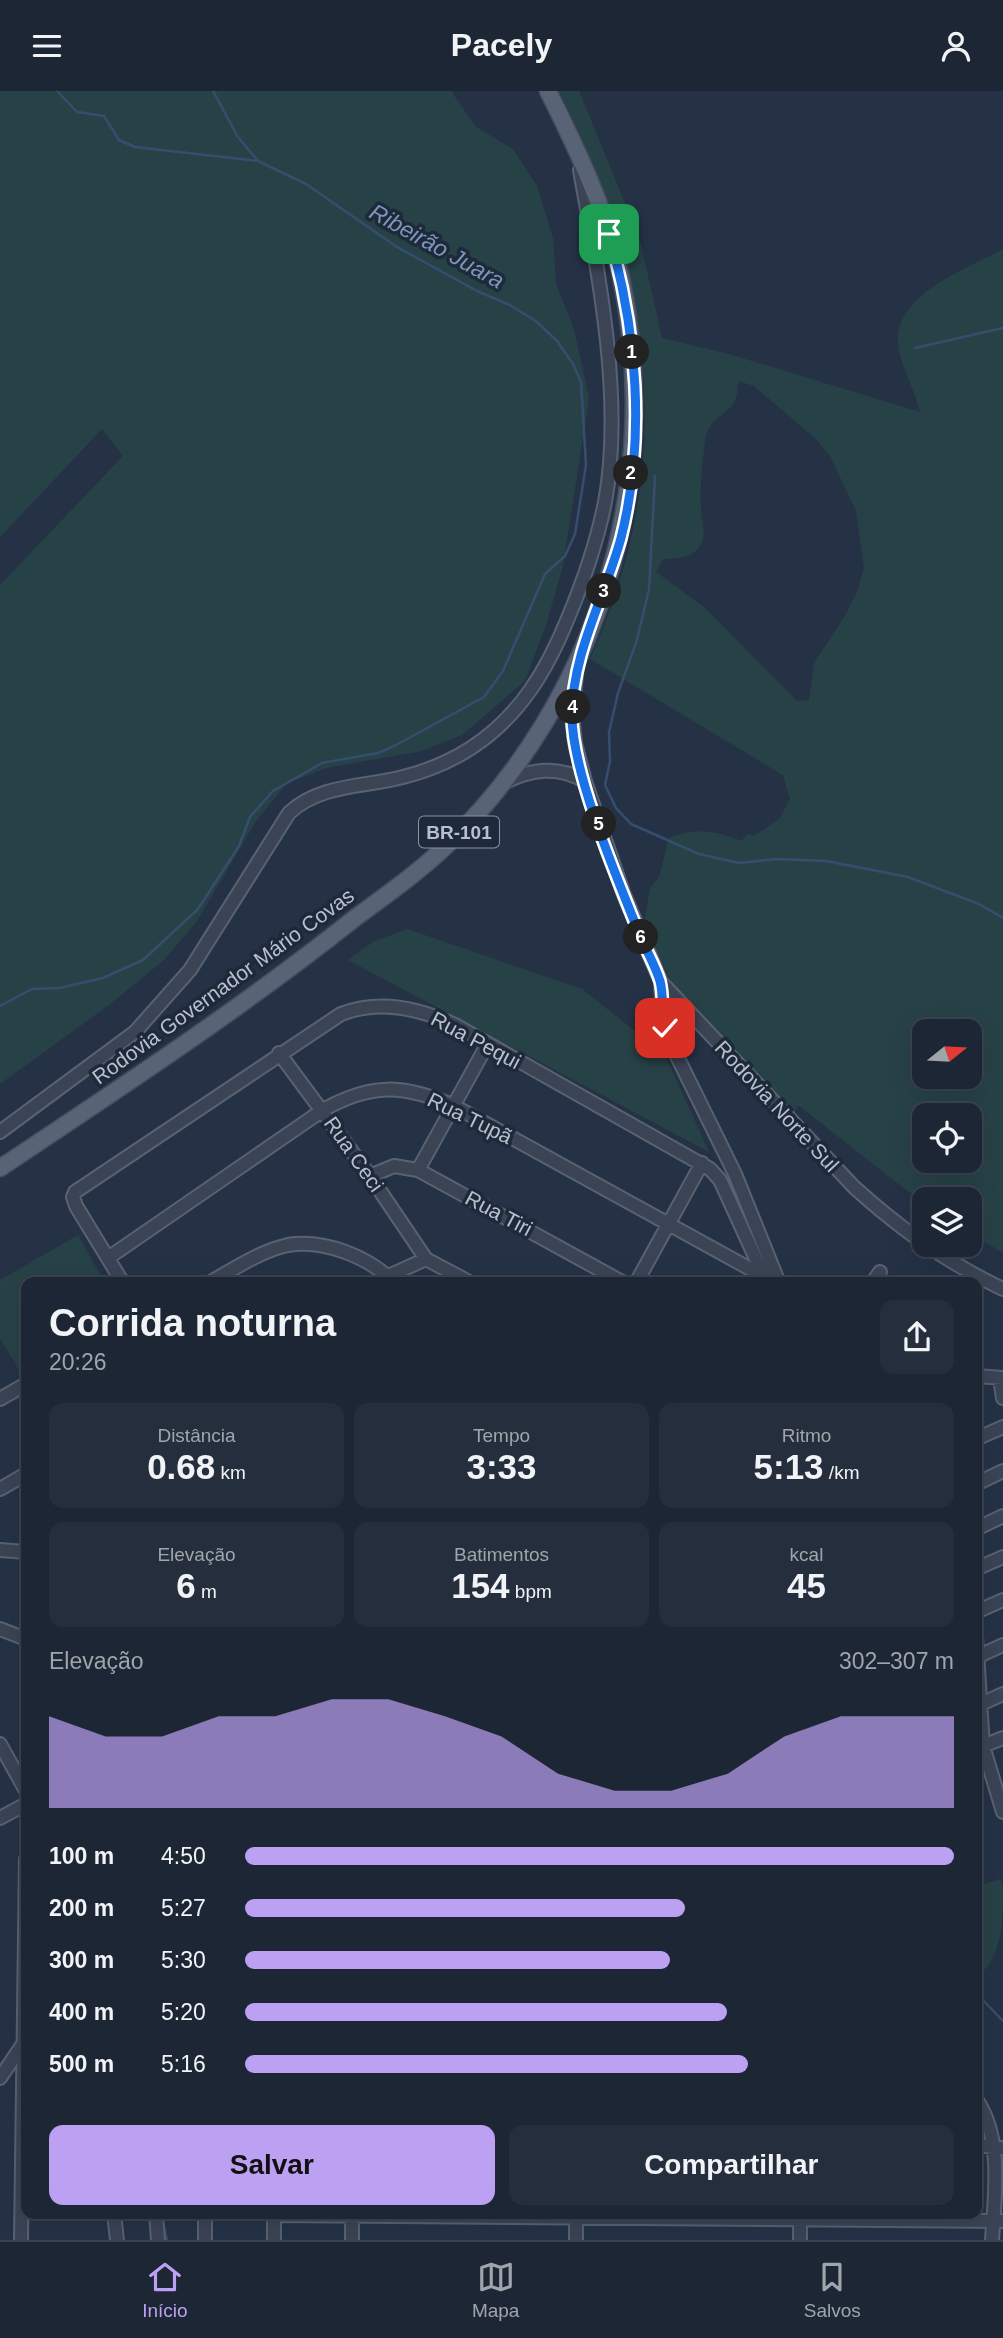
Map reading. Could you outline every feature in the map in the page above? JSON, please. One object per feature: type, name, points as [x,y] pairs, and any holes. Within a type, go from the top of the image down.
[{"type":"main road","name":"Rodovia Governador Mário Covas","points":[[0,1168],[303,960],[445,847],[499,785],[547,718],[577,664],[621,535],[636,413],[627,309],[620,273],[609,234],[577,152],[548,91]]},
{"type":"street","points":[[0,1132],[135,1032],[190,971],[289,813],[301,802],[324,792],[403,777],[451,759],[487,736],[515,711],[536,684],[554,652],[586,574],[608,482],[610,406],[603,300],[577,152]]},
{"type":"street","name":"Rodovia Norte Sul","points":[[577,664],[572,716],[575,743],[585,782],[624,895],[661,982],[854,1187],[935,1252],[981,1277]]},
{"type":"street","points":[[499,785],[526,774],[558,770],[585,782]]},
{"type":"street","points":[[661,982],[663,1021],[670,1042],[735,1174],[777,1277]]},
{"type":"street","name":"Rua Pequi","points":[[108,1258],[76,1206],[73,1197],[75,1192],[341,1014],[377,1006],[411,1009],[434,1016],[702,1163],[720,1179],[764,1277]]},
{"type":"street","points":[[418,1170],[487,1045]]},
{"type":"street","name":"Rua Ceci","points":[[279,1053],[323,1110],[426,1259]]},
{"type":"street","name":"Rua Tupã","points":[[108,1258],[323,1110],[355,1093],[380,1089],[419,1093],[454,1106],[762,1277]]},
{"type":"street","points":[[639,1277],[702,1163]]},
{"type":"street","name":"Rua Tiri","points":[[370,1176],[394,1166],[418,1170],[613,1277]]},
{"type":"street","points":[[220,1277],[262,1254],[290,1245],[340,1250],[387,1277]]},
{"type":"street","points":[[108,1258],[119,1277]]},
{"type":"street","points":[[394,1277],[426,1259],[460,1277]]},
{"type":"street","name":"Rodovia Norte Sul","points":[[982,1278],[1003,1289]]},
{"type":"street","points":[[982,1376],[1001,1378],[1003,1398]]},
{"type":"street","points":[[0,1398],[21,1387]]},
{"type":"street","points":[[982,1436],[1003,1427]]},
{"type":"street","points":[[982,1481],[1003,1471]]},
{"type":"street","points":[[0,1489],[21,1477]]},
{"type":"street","points":[[982,1526],[1003,1516]]},
{"type":"street","points":[[0,1550],[21,1552]]},
{"type":"street","points":[[982,1566],[1003,1557]]},
{"type":"street","points":[[982,1609],[1003,1600]]},
{"type":"street","points":[[0,1629],[21,1637]]},
{"type":"street","points":[[982,1655],[1003,1645]]},
{"type":"street","points":[[982,1704],[1003,1694]]},
{"type":"street","points":[[982,1725],[983,1746],[1003,1812]]},
{"type":"street","points":[[983,1746],[1003,1738]]},
{"type":"street","points":[[0,1744],[21,1782]]},
{"type":"street","points":[[0,1818],[21,1807]]},
{"type":"street","points":[[0,2078],[21,2047]]},
{"type":"street","points":[[982,2109],[998,2147],[998,2221],[992,2240]]},
{"type":"street","points":[[21,2219],[21,2240]]},
{"type":"street","points":[[115,2219],[117,2240]]},
{"type":"street","points":[[156,2219],[158,2240]]},
{"type":"street","points":[[205,2219],[205,2240]]},
{"type":"street","points":[[274,2219],[274,2240]]},
{"type":"street","points":[[352,2219],[352,2240]]},
{"type":"street","points":[[576,2219],[576,2240]]},
{"type":"street","points":[[800,2219],[800,2240]]},
{"type":"street","points":[[919,2219],[998,2221]]},
{"type":"green space","points":[[0,91],[451,91],[476,127],[513,149],[537,186],[553,238],[556,284],[574,329],[589,398],[563,566],[546,625],[525,681],[462,735],[422,751],[326,768],[286,784],[256,821],[197,921],[164,960],[109,1005],[0,1084],[0,585],[123,456],[102,429],[0,537]]},
{"type":"green space","points":[[559,91],[579,91],[640,240],[662,338],[729,354],[920,412],[899,351],[899,332],[905,315],[917,300],[933,287],[1003,249],[1003,1253],[982,1240],[982,1187],[912,1187],[912,1195],[798,1105],[792,1118],[679,997],[644,926],[650,888],[659,877],[669,838],[697,831],[742,841],[747,834],[754,836],[780,818],[790,799],[783,775],[590,659],[618,587],[636,515],[644,443],[643,372],[634,301],[616,230],[591,160]],"holes":[[[738,381],[754,386],[816,439],[830,456],[856,511],[864,568],[858,590],[843,619],[814,663],[809,700],[797,701],[704,607],[656,572],[663,559],[690,555],[701,544],[704,530],[701,483],[708,431],[712,423],[734,402]]]},
{"type":"green space","points":[[407,929],[582,989],[665,1055],[709,1152],[348,960],[373,942]]},
{"type":"green space","points":[[78,1235],[102,1277],[21,1277],[20,1372],[0,1338],[0,1280]]},
{"type":"green space","points":[[1000,1879],[1003,1900],[1002,1926],[997,1949],[982,1973],[982,1885]]},
{"type":"waterway","points":[[57,91],[77,112],[104,116],[119,140],[135,147],[258,161]]},
{"type":"waterway","points":[[0,1006],[32,989],[60,988],[103,978],[143,960],[198,909],[239,846],[250,817],[273,791],[322,763],[378,753],[396,745],[484,697],[503,671],[545,574],[565,556],[575,534],[586,465],[581,382],[573,364],[557,341],[537,322],[510,305],[477,291],[397,247],[306,184],[258,161],[238,137],[213,91]]},
{"type":"waterway","points":[[915,348],[1003,328]]},
{"type":"waterway","name":"Ribeirão Juara","points":[[655,476],[649,590],[609,732],[610,761],[605,785],[616,808],[631,824],[699,854],[739,863],[777,859],[826,861],[908,877],[979,904],[1003,918]]},
{"type":"waterway","points":[[982,1999],[1003,2021]]},
{"type":"waterway","points":[[162,2219],[167,2240]]},
{"type":"route","points":[[609,234],[627,309],[636,413],[634,451],[621,535],[601,603],[577,664],[572,716],[575,743],[585,782],[624,895],[661,982],[665,1028]]}]
